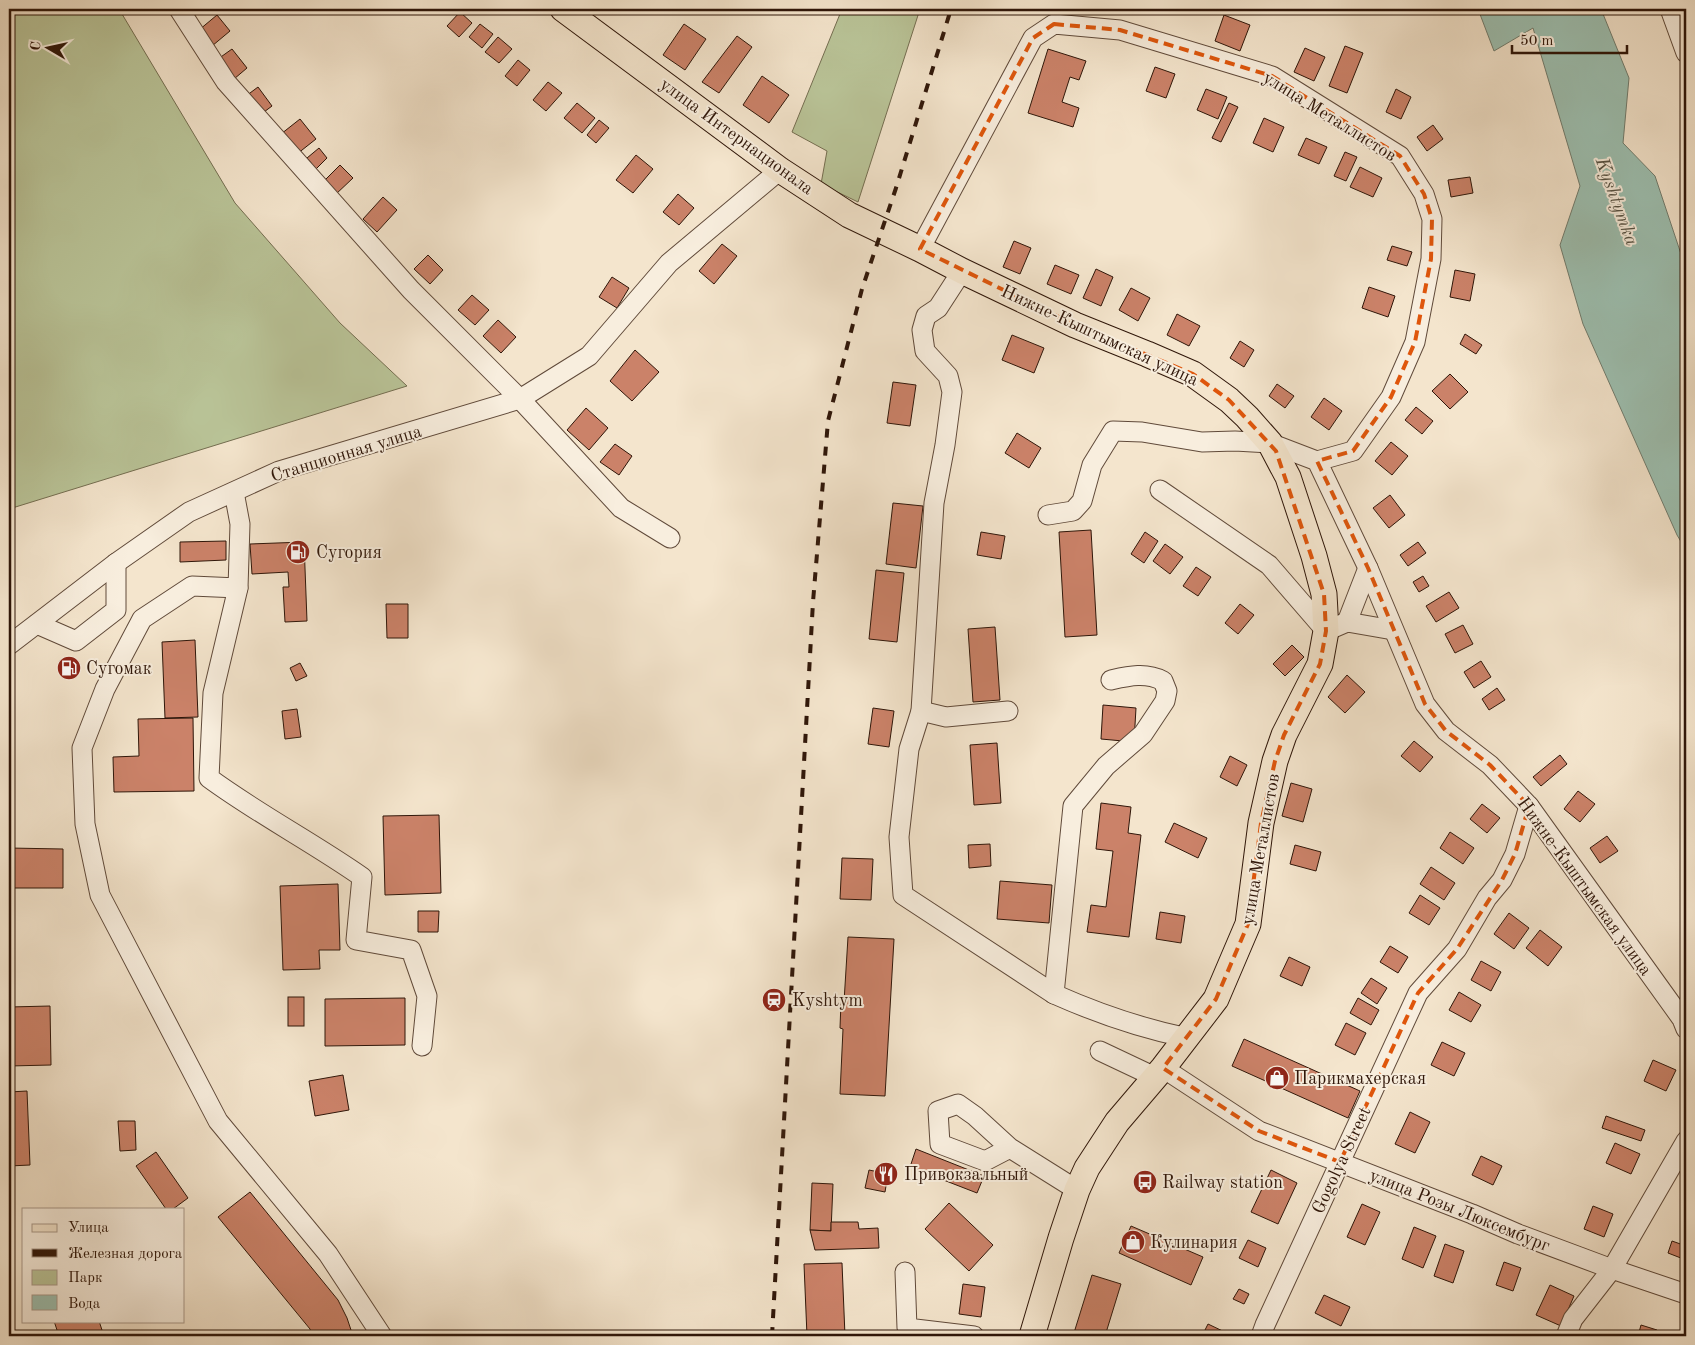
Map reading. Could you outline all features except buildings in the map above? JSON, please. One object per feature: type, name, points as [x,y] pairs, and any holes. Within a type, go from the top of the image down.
[{"type":"main road","name":"улица Интернационала","points":[[563,9],[780,170],[849,215],[920,249]]},
{"type":"main road","name":"Нижне-Кыштымская улица","points":[[920,249],[1075,325],[1192,374],[1229,400],[1270,443]]},
{"type":"main road","name":"улица Металлистов","points":[[1032,1336],[1077,1190],[1088,1168],[1117,1122],[1188,1038],[1216,999],[1245,934],[1250,915],[1261,823],[1276,761],[1284,735],[1320,664],[1336,627],[1288,477],[1270,443]]},
{"type":"street","points":[[179,9],[232,89],[411,290],[520,399],[621,508],[670,538]]},
{"type":"street","points":[[1670,9],[1686,52]]},
{"type":"street","name":"улица Металлистов","points":[[920,249],[1033,38],[1054,24],[1120,30],[1272,76],[1400,156],[1424,194],[1432,219],[1431,259],[1415,342],[1391,397],[1353,451],[1317,461]]},
{"type":"street","name":"Станционная улица","points":[[9,645],[116,563],[190,512],[280,471],[520,399],[589,356],[669,262],[780,170]]},
{"type":"street","points":[[962,271],[938,308],[926,316],[922,330],[925,351],[948,376],[952,392],[945,445],[934,503],[921,711],[909,749],[899,837],[903,895],[1054,994],[1102,1015],[1150,1030],[1188,1038]]},
{"type":"street","points":[[1048,515],[1073,511],[1082,501],[1092,465],[1113,431],[1142,432],[1202,442],[1270,443]]},
{"type":"street","name":"Нижне-Кыштымская улица","points":[[1270,443],[1317,461],[1368,568],[1425,704],[1446,731],[1490,765],[1529,806],[1682,1019],[1686,1029]]},
{"type":"street","points":[[1160,490],[1269,565],[1336,627],[1393,630]]},
{"type":"street","points":[[234,492],[240,524],[238,588],[212,693],[209,778],[238,799],[330,854],[362,877],[356,940],[411,950],[427,996],[422,1046]]},
{"type":"street","points":[[37,624],[76,641],[116,610],[116,563]]},
{"type":"street","points":[[1336,627],[1368,568]]},
{"type":"street","points":[[238,588],[192,586],[142,619],[105,689],[82,748],[85,824],[100,895],[218,1121],[328,1254],[382,1336]]},
{"type":"street","points":[[1054,994],[1073,806],[1106,766],[1143,734],[1165,701],[1167,691],[1163,681],[1154,676],[1132,675],[1111,680]]},
{"type":"street","points":[[921,711],[946,717],[1008,711]]},
{"type":"street","name":"Gogolya Street","points":[[1261,1336],[1418,993],[1457,950],[1487,898],[1502,880],[1515,854],[1529,806]]},
{"type":"street","name":"улица Розы Люксембург","points":[[1100,1051],[1159,1073],[1260,1132],[1472,1214],[1518,1234],[1686,1294]]},
{"type":"street","points":[[1566,1336],[1572,1319],[1612,1269],[1686,1141]]},
{"type":"street","points":[[1010,1148],[1077,1190]]},
{"type":"street","points":[[906,1272],[907,1328],[974,1336]]},
{"type":"highlighted area","points":[[1054,24],[1120,30],[1272,76],[1400,156],[1424,194],[1432,219],[1431,259],[1415,342],[1391,397],[1353,451],[1317,461],[1368,568],[1425,704],[1446,731],[1490,765],[1529,806],[1515,854],[1502,880],[1457,949],[1418,993],[1340,1162],[1259,1131],[1163,1068],[1216,999],[1248,924],[1261,823],[1275,761],[1284,735],[1320,664],[1326,631],[1324,594],[1276,451],[1229,400],[1193,374],[1075,325],[920,249],[1033,38]]},
{"type":"green space","points":[[9,9],[119,9],[235,203],[340,323],[407,386],[9,509]]},
{"type":"green space","points":[[842,9],[920,9],[858,202],[821,184],[827,151],[792,132]]},
{"type":"water","name":"Kyshtymka","points":[[1478,9],[1601,9],[1629,78],[1623,143],[1655,176],[1686,269],[1686,550],[1677,535],[1583,324],[1560,245],[1580,186],[1533,28],[1494,51]]},
{"type":"railway","points":[[772,1336],[813,602],[828,421],[862,289],[896,188],[951,9]]},
{"type":"place","name":"Сугория","points":[[298,552]]},
{"type":"place","name":"Сугомак","points":[[69,668]]},
{"type":"place","name":"Kyshtym","points":[[774,1000]]},
{"type":"place","name":"Парикмахерская","points":[[1277,1078]]},
{"type":"place","name":"Привокзальный","points":[[886,1174]]},
{"type":"place","name":"Railway station","points":[[1145,1182]]},
{"type":"place","name":"Кулинария","points":[[1133,1242]]}]
